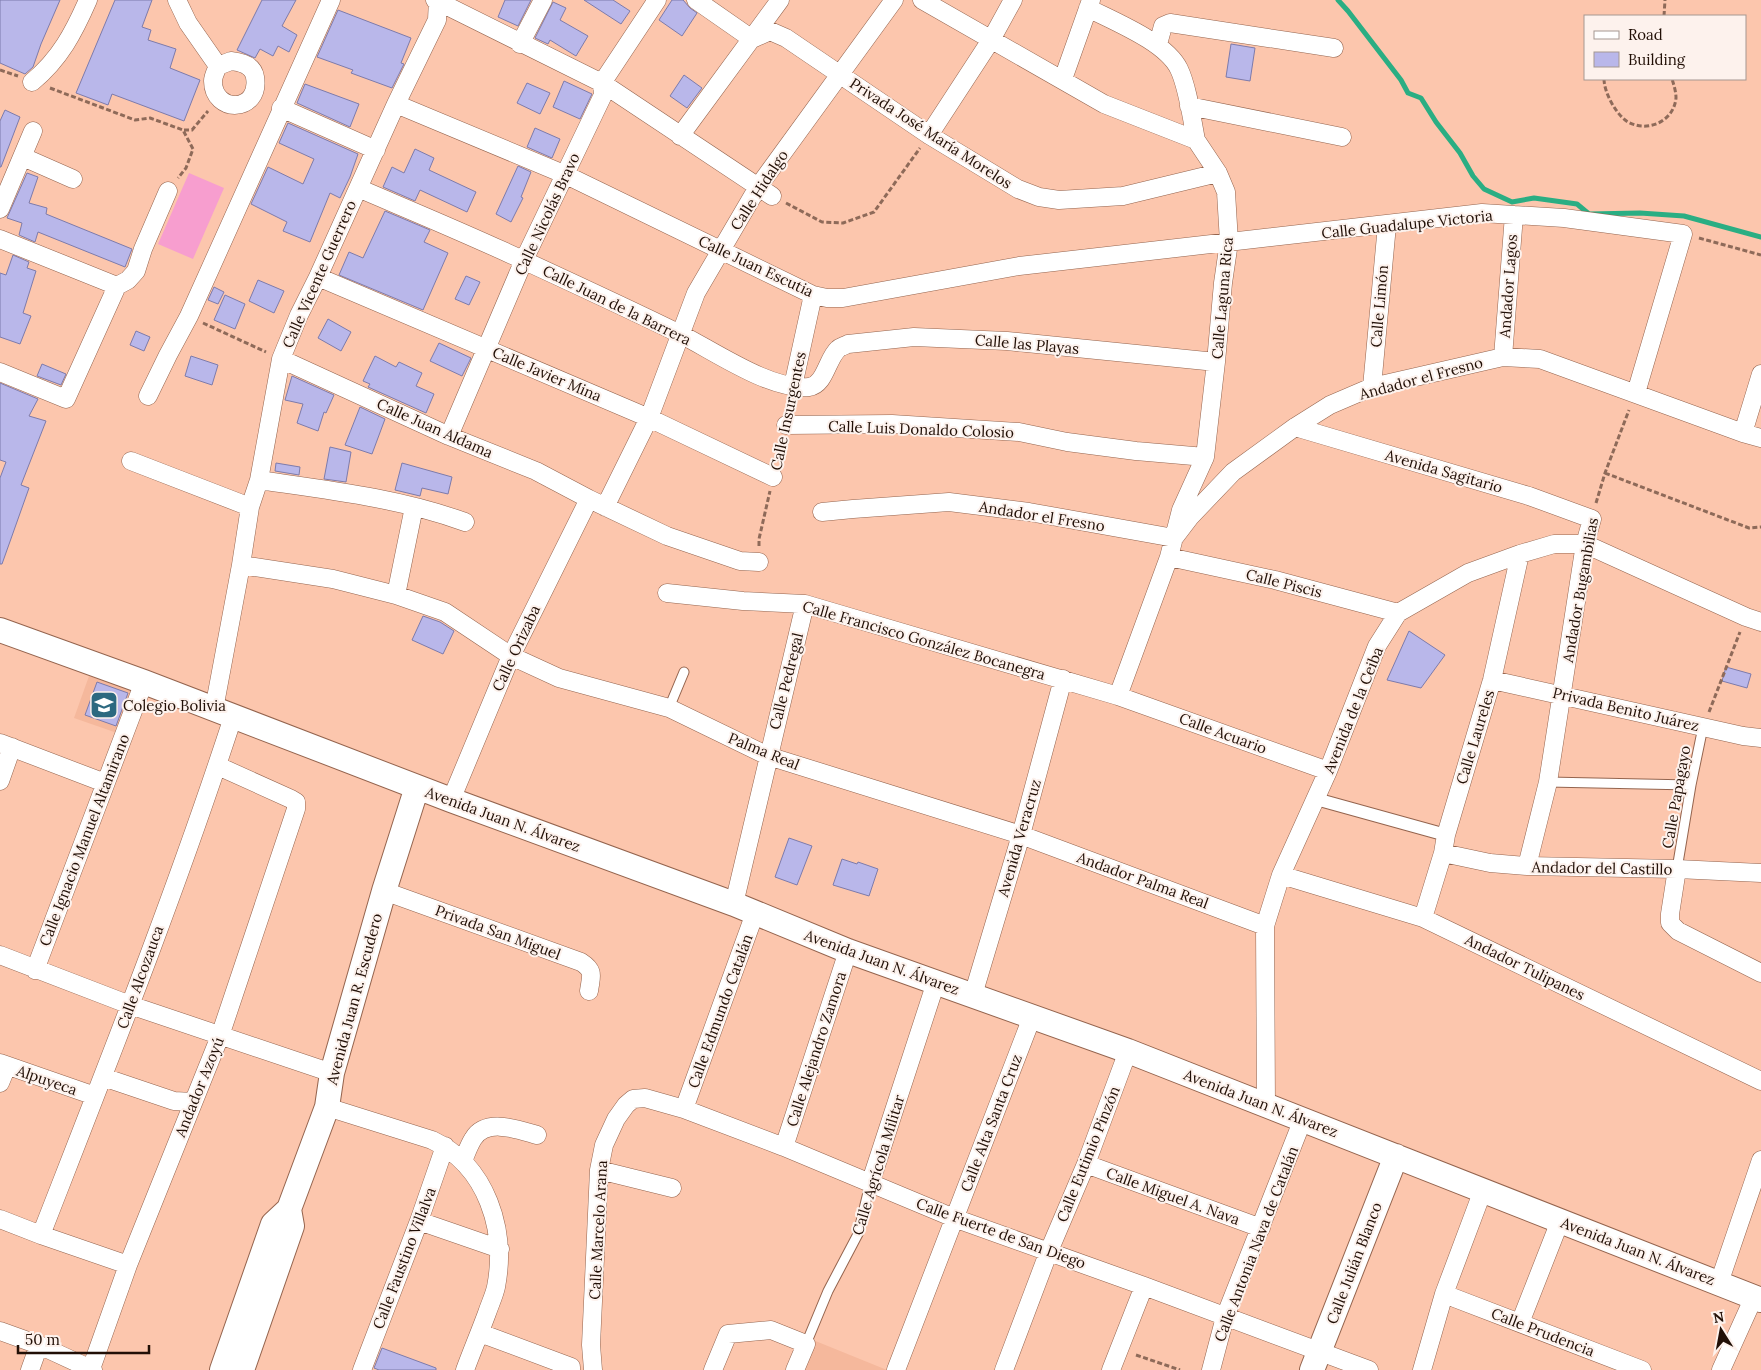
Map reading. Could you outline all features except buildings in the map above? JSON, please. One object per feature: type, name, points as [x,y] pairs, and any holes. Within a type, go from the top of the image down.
[{"type":"main road","name":"Avenida Juan N. Álvarez","points":[[0,630],[144,682],[451,800],[734,904],[848,951],[1128,1050],[1757,1299]]},
{"type":"main road","name":"Avenida Juan R. Escudero","points":[[222,1370],[273,1224],[289,1209],[327,1107],[332,1073],[384,891],[417,787]]},
{"type":"main road","name":"Calle Julián Blanco","points":[[1316,1361],[1396,1156]]},
{"type":"main road","name":"Avenida Juan R. Escudero","points":[[242,1370],[292,1226],[289,1209]]},
{"type":"street","points":[[32,82],[60,55],[77,25],[88,0]]},
{"type":"street","points":[[177,0],[188,23],[218,66]]},
{"type":"street","points":[[148,396],[189,316],[331,0]]},
{"type":"street","name":"Calle Vicente Guerrero","points":[[224,713],[241,565],[250,507],[259,480],[281,359],[298,315],[318,277],[396,104],[437,20],[437,0],[520,44],[602,83],[765,191]]},
{"type":"street","points":[[520,44],[542,0]]},
{"type":"street","name":"Calle Nicolás Bravo","points":[[449,436],[524,260],[603,95],[602,83],[656,0]]},
{"type":"street","points":[[696,0],[752,39]]},
{"type":"street","points":[[680,136],[780,0]]},
{"type":"street","name":"Calle Hidalgo","points":[[605,507],[649,418],[696,293],[722,250],[765,191],[840,75],[894,0]]},
{"type":"street","points":[[922,0],[1104,104],[1196,140]]},
{"type":"street","points":[[929,135],[991,40],[1013,0]]},
{"type":"street","points":[[1063,79],[1089,4],[1158,44],[1179,68],[1196,140]]},
{"type":"street","points":[[1158,44],[1163,26],[1170,23],[1334,48]]},
{"type":"street","name":"Privada José María Morelos","points":[[752,39],[770,30],[786,38],[929,135],[1018,189],[1039,197],[1059,200],[1123,196],[1218,173]]},
{"type":"street","points":[[231,61],[244,63],[254,73],[257,87],[251,99],[239,106],[226,104],[220,99],[216,94],[213,80],[218,66],[231,61]]},
{"type":"street","name":"Calle Juan Escutia","points":[[396,104],[566,175],[814,295],[827,298],[843,298],[1019,266],[1228,242]]},
{"type":"street","points":[[1189,106],[1342,137]]},
{"type":"street","points":[[282,108],[376,150]]},
{"type":"street","points":[[0,210],[33,131]]},
{"type":"street","name":"Calle Laguna Rica","points":[[1118,696],[1169,557],[1181,510],[1205,457],[1216,362],[1222,283],[1228,242],[1226,192],[1218,173],[1196,140]]},
{"type":"street","points":[[23,156],[73,179]]},
{"type":"street","name":"Calle Juan de la Barrera","points":[[358,188],[524,260],[680,334],[759,376],[793,386]]},
{"type":"street","points":[[0,372],[66,400],[117,286],[128,280],[136,271],[143,249],[168,191]]},
{"type":"street","name":"Calle Guadalupe Victoria","points":[[1228,242],[1482,213],[1564,218],[1683,234]]},
{"type":"street","name":"Andador Lagos","points":[[1503,357],[1514,215]]},
{"type":"street","name":"Calle Limón","points":[[1372,387],[1387,225]]},
{"type":"street","points":[[1636,393],[1683,234]]},
{"type":"street","points":[[0,238],[117,286]]},
{"type":"street","name":"Calle Javier Mina","points":[[318,277],[649,418],[773,477]]},
{"type":"street","name":"Calle Insurgentes","points":[[793,386],[814,295]]},
{"type":"street","name":"Calle las Playas","points":[[793,386],[808,387],[815,385],[838,348],[848,344],[914,337],[1007,341],[1216,362]]},
{"type":"street","name":"Andador el Fresno","points":[[822,512],[949,502],[1029,512],[1174,538],[1190,517],[1233,472],[1295,427],[1330,405],[1372,387],[1503,357],[1540,359],[1761,438]]},
{"type":"street","name":"Calle Juan Aldama","points":[[281,359],[449,436],[536,471],[588,499]]},
{"type":"street","points":[[1743,433],[1761,374]]},
{"type":"street","name":"Calle Luis Donaldo Colosio","points":[[786,425],[892,424],[1019,432],[1087,445],[1205,457]]},
{"type":"street","name":"Avenida Sagitario","points":[[1295,427],[1529,496],[1592,519]]},
{"type":"street","points":[[131,462],[250,507]]},
{"type":"street","points":[[259,480],[373,497],[443,514],[465,522]]},
{"type":"street","points":[[588,499],[667,536],[740,561],[759,562]]},
{"type":"street","name":"Calle Orizaba","points":[[451,800],[511,656],[588,499]]},
{"type":"street","points":[[396,595],[414,507]]},
{"type":"street","name":"Andador Bugambilias","points":[[1527,866],[1548,782],[1585,544],[1592,519]]},
{"type":"street","name":"Avenida de la Ceiba","points":[[1266,1105],[1265,926],[1280,875],[1328,771],[1377,646],[1398,613],[1468,573],[1554,544],[1585,544],[1753,620]]},
{"type":"street","name":"Calle Laureles","points":[[1423,918],[1492,680],[1520,554]]},
{"type":"street","name":"Calle Piscis","points":[[1169,557],[1275,580],[1398,613]]},
{"type":"street","name":"Palma Real","points":[[241,565],[333,579],[396,595],[445,612],[511,656],[559,678],[669,708],[768,756],[1021,835]]},
{"type":"street","name":"Calle Francisco González Bocanegra","points":[[667,592],[743,601],[805,604],[1118,696]]},
{"type":"street","name":"Calle Pedregal","points":[[734,904],[805,604]]},
{"type":"street","name":"Avenida Veracruz","points":[[973,995],[1021,835],[1063,679]]},
{"type":"street","name":"Privada Benito Juárez","points":[[1492,680],[1761,738]]},
{"type":"street","name":"Calle Ignacio Manuel Altamirano","points":[[35,970],[144,682]]},
{"type":"street","name":"Calle Acuario","points":[[1118,696],[1328,771]]},
{"type":"street","name":"Calle Alcozauca","points":[[40,1235],[103,1077],[218,766],[224,713]]},
{"type":"street","points":[[0,781],[6,745],[105,783]]},
{"type":"street","name":"Andador Azoyú","points":[[92,1370],[128,1265],[220,1036],[296,809],[296,802],[291,799],[218,766]]},
{"type":"street","points":[[1316,799],[1446,835]]},
{"type":"street","name":"Andador Palma Real","points":[[1021,835],[1265,926]]},
{"type":"street","name":"Andador del Castillo","points":[[1443,853],[1490,863],[1527,866],[1677,869],[1761,874]]},
{"type":"street","points":[[1677,869],[1670,923],[1678,931],[1761,973]]},
{"type":"street","name":"Andador Tulipanes","points":[[1280,875],[1423,918],[1761,1081]]},
{"type":"street","name":"Privada San Miguel","points":[[384,891],[581,962],[588,967],[592,974],[589,991]]},
{"type":"street","name":"Calle Edmundo Catalán","points":[[684,1110],[755,913]]},
{"type":"street","name":"Calle Alejandro Zamora","points":[[784,1147],[848,951]]},
{"type":"street","points":[[0,955],[130,1005],[332,1073]]},
{"type":"street","name":"Calle Agrícola Militar","points":[[870,1184],[936,982]]},
{"type":"street","name":"Calle Alta Santa Cruz","points":[[896,1370],[1032,1017]]},
{"type":"street","name":"Calle Eutimio Pinzón","points":[[1004,1370],[1049,1251],[1086,1164],[1128,1050]]},
{"type":"street","points":[[0,1083],[3,1064]]},
{"type":"street","name":"Alpuyeca","points":[[3,1064],[95,1096]]},
{"type":"street","points":[[103,1077],[174,1101],[193,1102]]},
{"type":"street","name":"Calle Fuerte de San Diego","points":[[633,1099],[645,1098],[684,1110],[784,1147],[954,1218],[1049,1251],[1225,1317],[1316,1361],[1369,1370]]},
{"type":"street","name":"Calle Marcelo Arana","points":[[592,1370],[591,1346],[599,1170],[604,1145],[616,1119],[633,1099]]},
{"type":"street","points":[[327,1107],[432,1140],[445,1146],[463,1161],[479,1180],[496,1222],[500,1249],[496,1288],[464,1370]]},
{"type":"street","name":"Calle Antonia Nava de Catalán","points":[[1211,1370],[1225,1317],[1303,1119]]},
{"type":"street","points":[[463,1161],[474,1136],[486,1129],[502,1126],[537,1135]]},
{"type":"street","name":"Calle Faustino Villalva","points":[[362,1370],[419,1221],[445,1146]]},
{"type":"street","points":[[1719,1283],[1761,1160]]},
{"type":"street","name":"Calle Miguel A. Nava","points":[[1086,1164],[1261,1228]]},
{"type":"street","points":[[599,1170],[672,1188]]},
{"type":"street","points":[[1422,1370],[1444,1294],[1483,1190]]},
{"type":"street","points":[[0,1219],[40,1235],[128,1265]]},
{"type":"street","points":[[1520,1323],[1560,1220]]},
{"type":"street","points":[[419,1221],[500,1249]]},
{"type":"street","points":[[1111,1370],[1144,1286]]},
{"type":"street","name":"Calle Prudencia","points":[[1444,1294],[1642,1370]]},
{"type":"street","points":[[1721,1370],[1757,1299]]},
{"type":"street","points":[[713,1370],[728,1334],[772,1330],[806,1344]]},
{"type":"street","points":[[0,1331],[39,1345],[92,1370]]},
{"type":"street","points":[[480,1333],[571,1367],[571,1370]]},
{"type":"street","name":"Calle Agrícola Militar","points":[[794,1370],[806,1344]]},
{"type":"street","points":[[30,1370],[39,1345]]},
{"type":"lane","points":[[669,708],[684,672]]},
{"type":"lane","name":"Calle Papagayo","points":[[1677,869],[1703,726]]},
{"type":"lane","points":[[1548,782],[1691,785]]},
{"type":"lane","name":"Calle Agrícola Militar","points":[[806,1344],[828,1290],[858,1234],[870,1184]]},
{"type":"path","points":[[1664,15],[1665,0]]},
{"type":"path","points":[[0,70],[136,120],[150,118],[183,130],[192,130],[220,99]]},
{"type":"path","points":[[1604,80],[1611,103],[1626,120],[1633,124],[1648,126],[1662,122],[1672,110],[1676,96],[1672,80]]},
{"type":"path","points":[[168,191],[186,168],[194,149],[183,130]]},
{"type":"path","points":[[765,191],[822,222],[843,223],[874,212],[929,135]]},
{"type":"path","points":[[1683,234],[1761,255]]},
{"type":"path","points":[[189,316],[281,359]]},
{"type":"path","name":"Andador Bugambilias","points":[[1592,519],[1604,473],[1636,393]]},
{"type":"path","name":"Calle Insurgentes","points":[[761,527],[786,425]]},
{"type":"path","points":[[1604,473],[1749,528],[1761,527]]},
{"type":"path","points":[[1703,726],[1753,620]]},
{"type":"path","points":[[1118,1349],[1180,1370]]},
{"type":"shaded area","points":[[189,173],[224,188],[193,259],[158,244]]},
{"type":"shaded area","name":"Colegio Bolivia","points":[[89,676],[135,691],[120,734],[74,718]]},
{"type":"shaded area","points":[[813,1340],[887,1370],[801,1370]]},
{"type":"waterway","points":[[1338,0],[1401,80],[1408,93],[1421,98],[1436,122],[1460,153],[1473,176],[1484,189],[1512,202],[1534,198],[1577,204],[1589,214],[1640,213],[1684,216],[1761,237]]},
{"type":"place","name":"Colegio Bolivia","points":[[104,705]]}]
